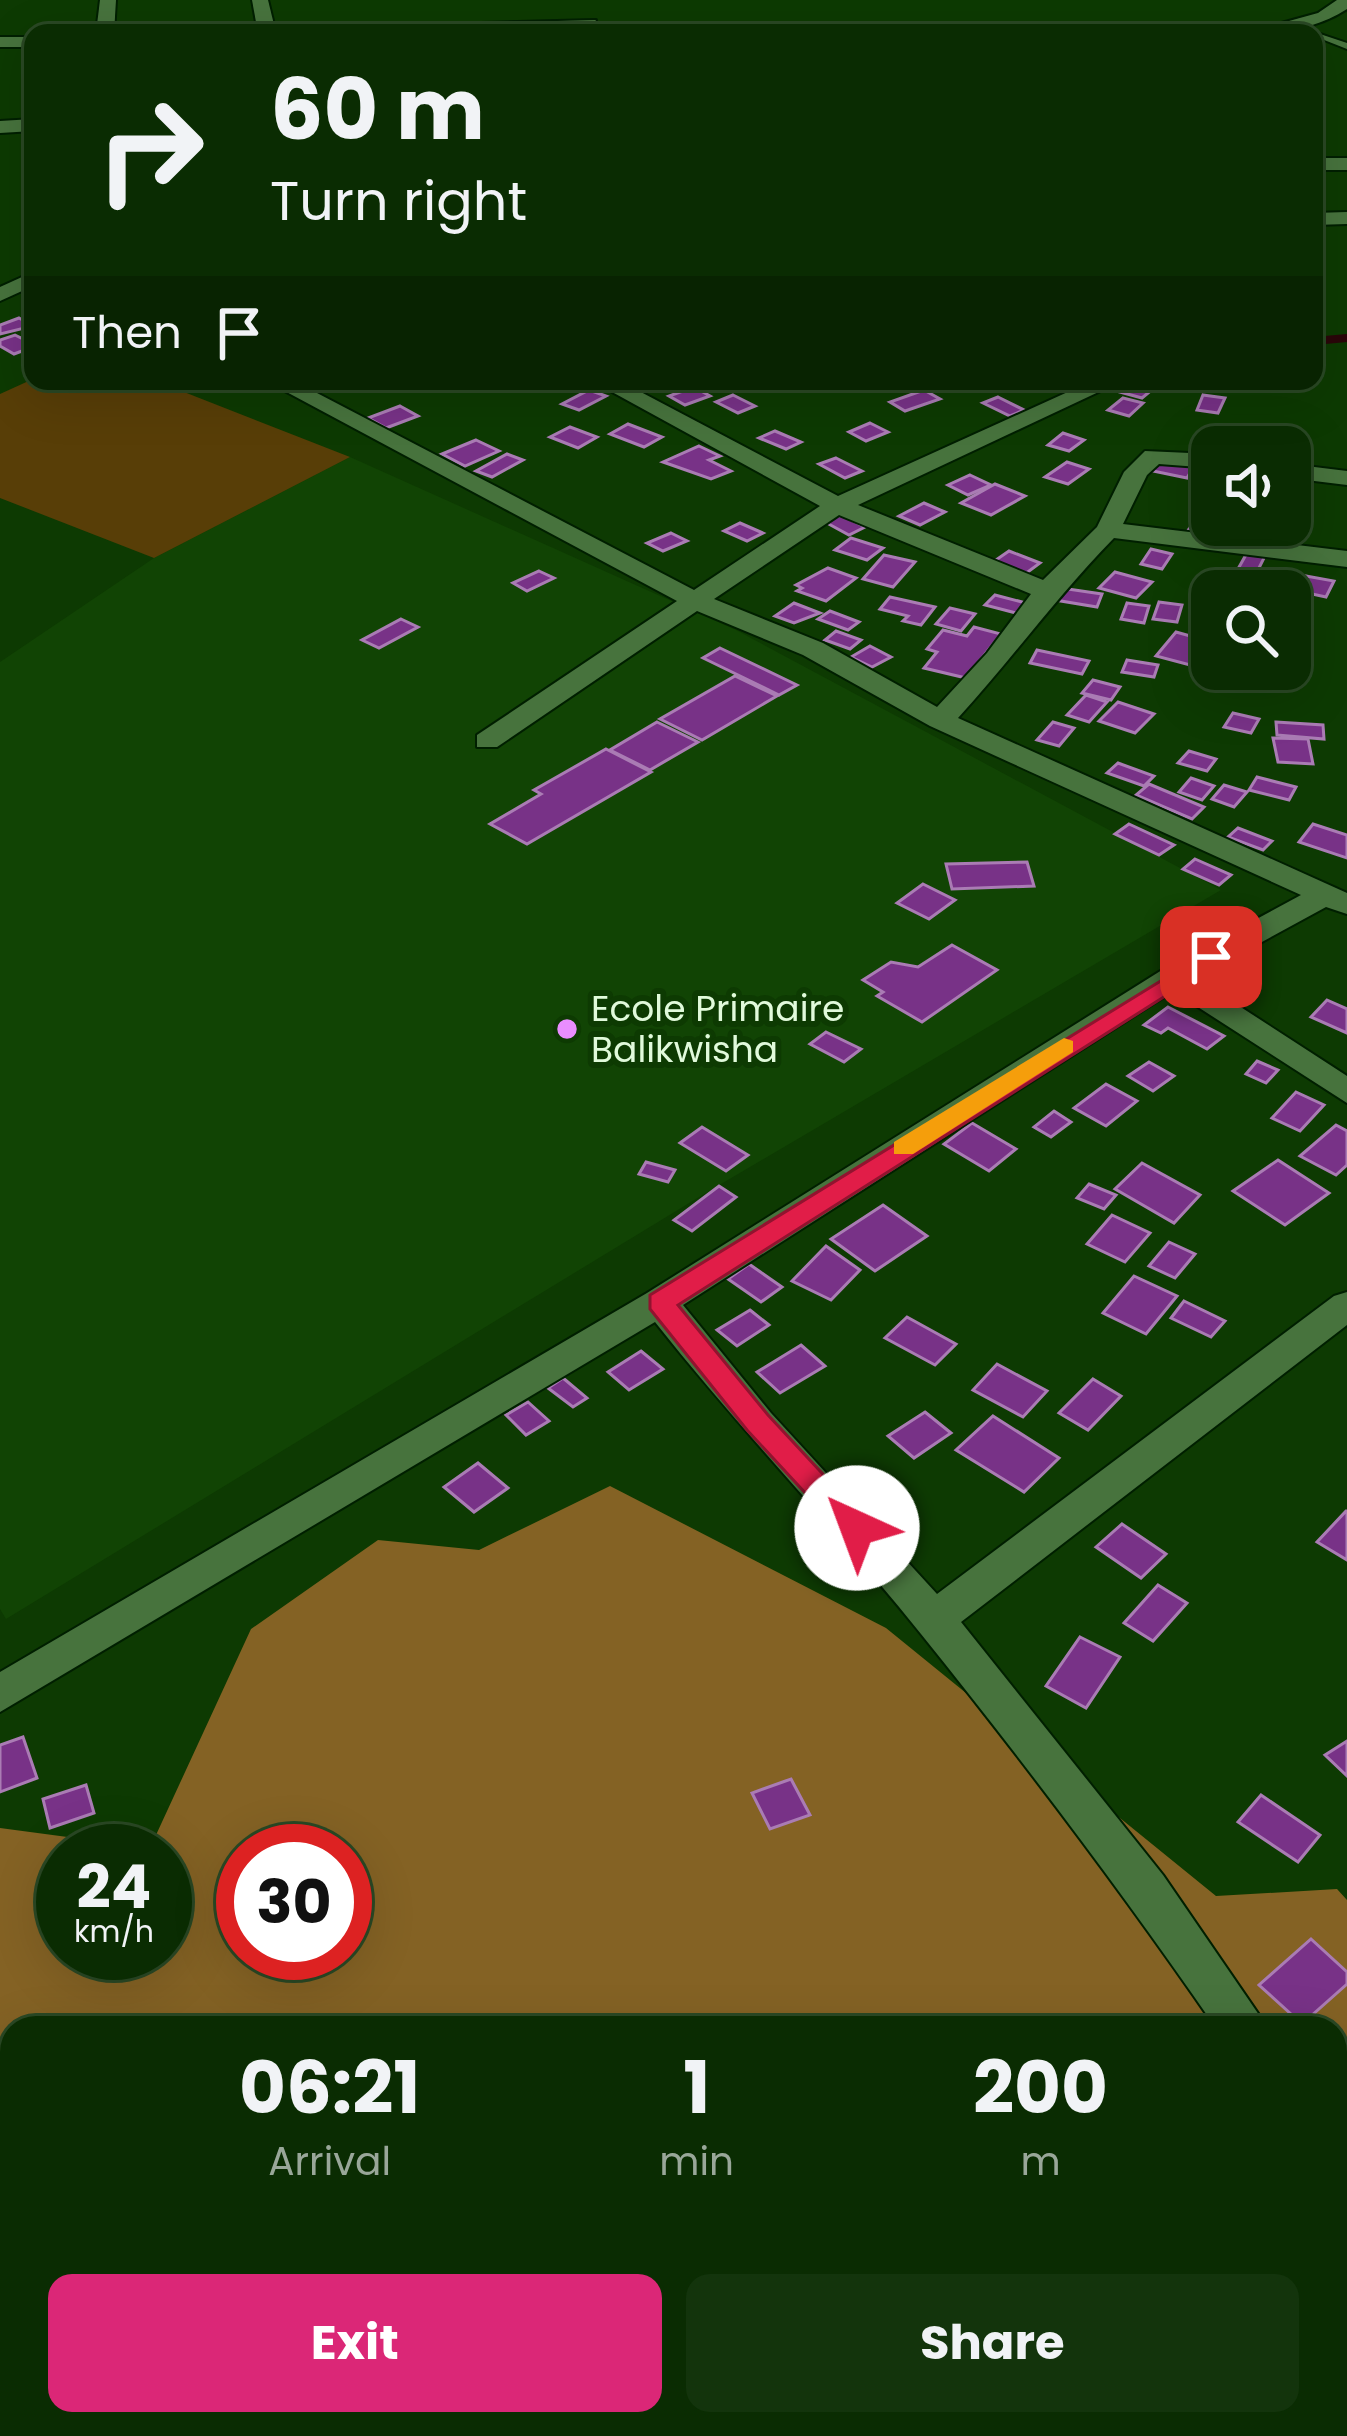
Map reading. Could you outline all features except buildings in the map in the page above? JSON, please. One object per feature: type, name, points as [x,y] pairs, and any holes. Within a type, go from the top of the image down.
[{"type":"street","points":[[1285,24],[1324,17],[1347,2]]},
{"type":"street","points":[[294,390],[700,603],[813,649],[940,720],[1335,900]]},
{"type":"street","points":[[620,390],[837,506],[1047,591]]},
{"type":"street","points":[[487,741],[700,603],[837,506],[1091,390]]},
{"type":"street","points":[[940,720],[997,659],[1047,591],[1108,530],[1136,472],[1153,456],[1191,459]]},
{"type":"street","points":[[1311,474],[1347,478]]},
{"type":"street","points":[[1108,530],[1347,559]]},
{"type":"street","points":[[0,1694],[660,1302],[1173,977],[1335,900]]},
{"type":"street","points":[[1173,977],[1347,1092]]},
{"type":"street","points":[[660,1302],[758,1423],[934,1619],[978,1683],[1147,1889],[1236,2016]]},
{"type":"street","points":[[934,1619],[1347,1304]]},
{"type":"shaded area","points":[[24,383],[24,390],[179,390],[350,457],[154,558],[0,498],[0,394]]},
{"type":"shaded area","points":[[350,457],[736,630],[1221,890],[704,1194],[6,1619],[0,1609],[0,662],[154,558]]},
{"type":"shaded area","points":[[610,1486],[886,1628],[1216,1896],[1337,1889],[1347,1900],[1347,2016],[0,2016],[0,1828],[36,1833],[36,1980],[192,1980],[192,1824],[161,1824],[251,1629],[378,1540],[479,1550]]},
{"type":"waterway","points":[[1323,340],[1347,338]]},
{"type":"slow traffic","points":[[904,1148],[1064,1046]]},
{"type":"place","name":"Ecole Primaire Balikwisha","points":[[567,1029]]},
{"type":"route","points":[[857,1528],[758,1423],[660,1302],[1211,957]]}]
